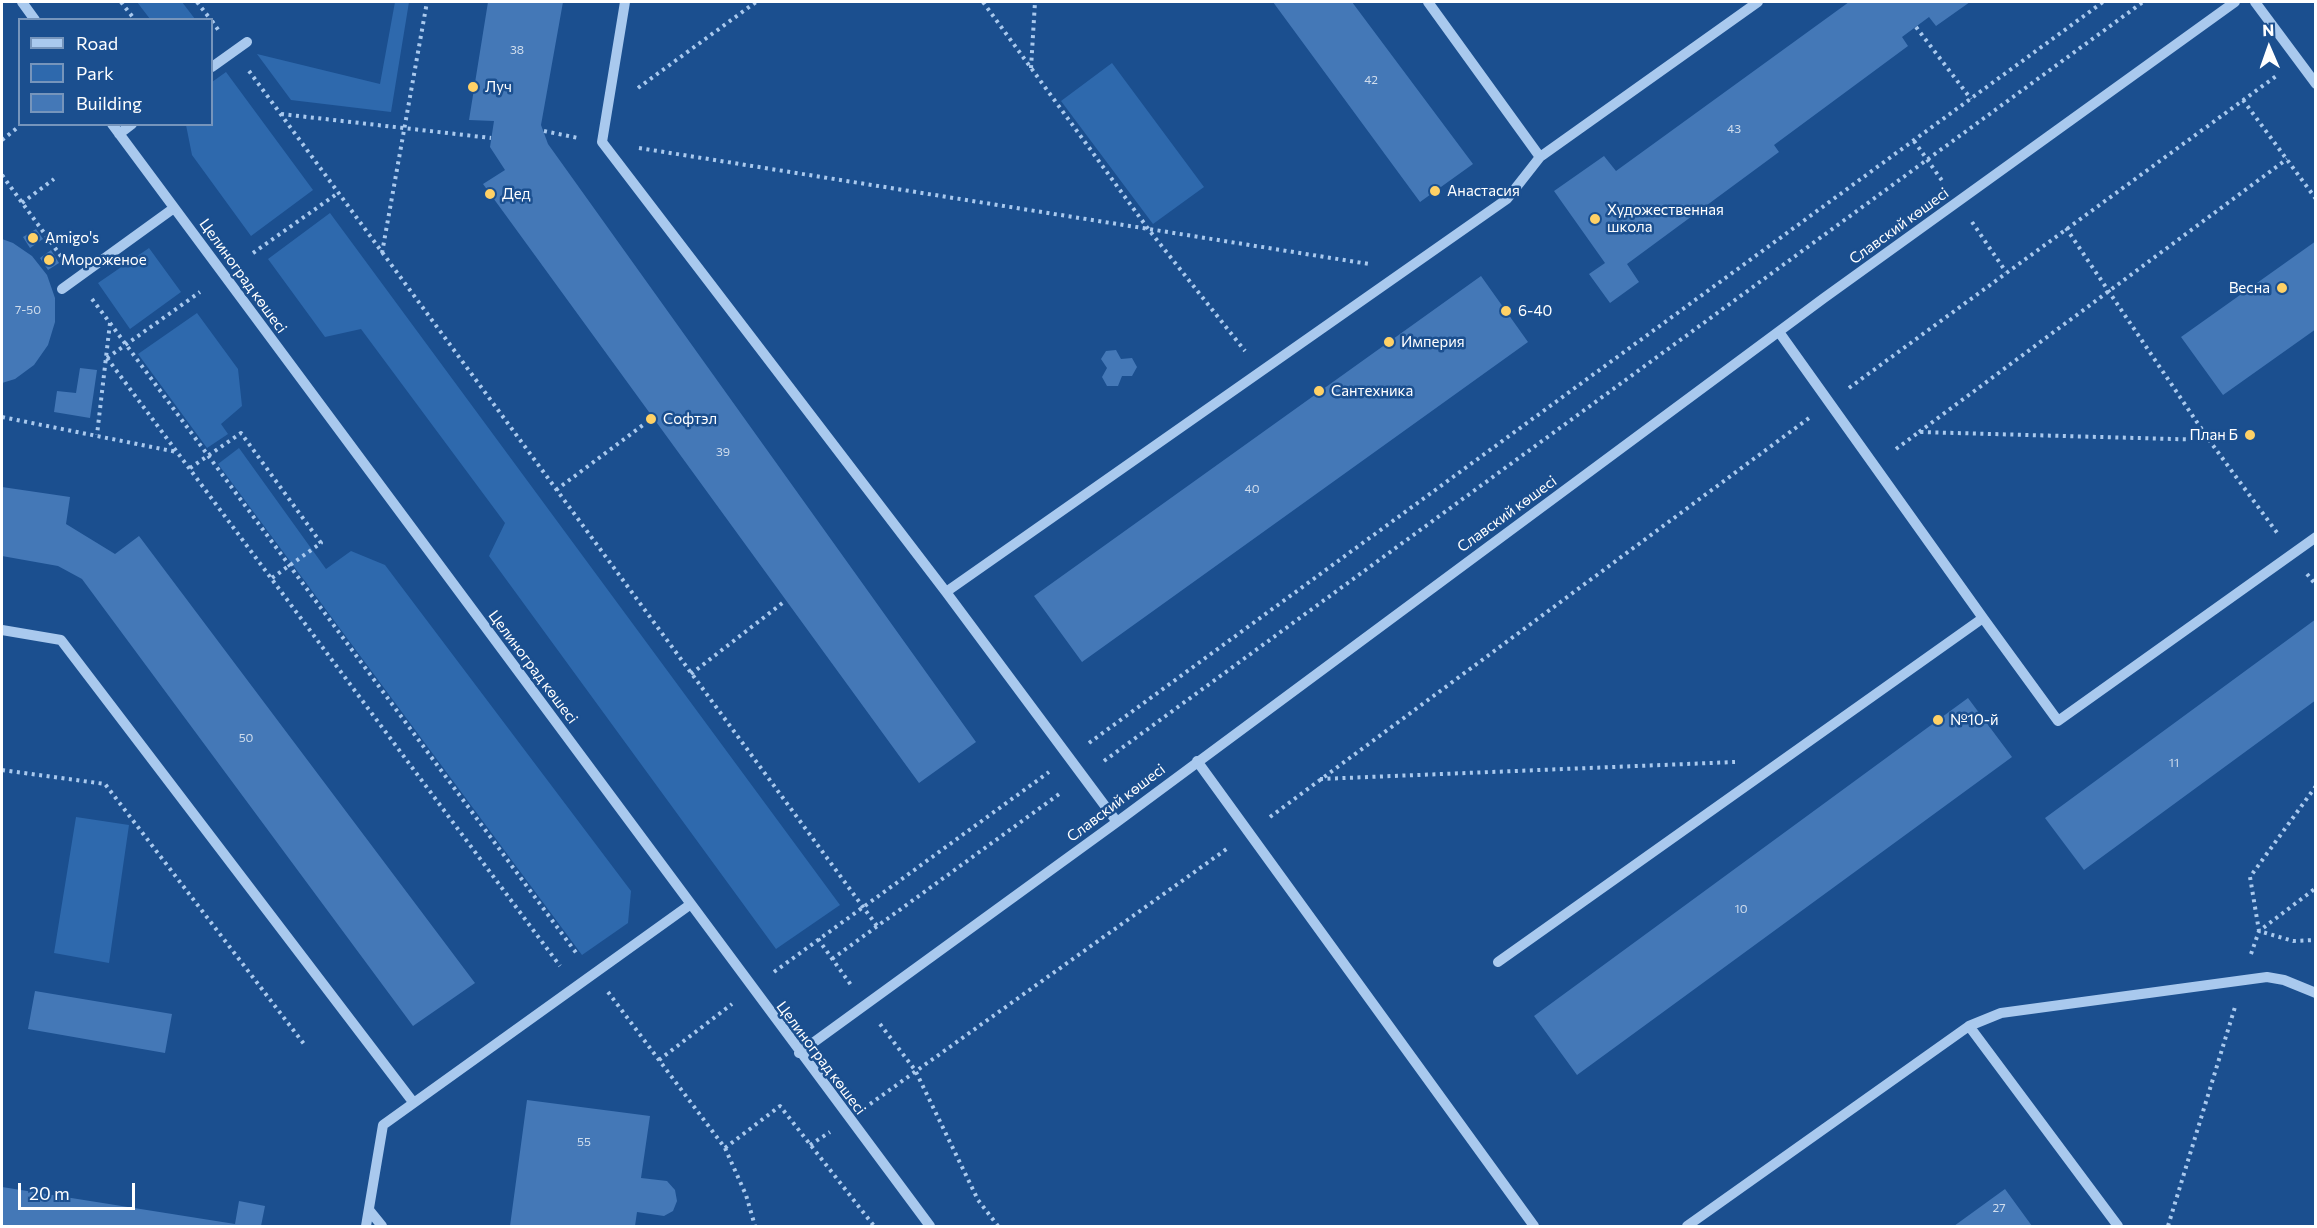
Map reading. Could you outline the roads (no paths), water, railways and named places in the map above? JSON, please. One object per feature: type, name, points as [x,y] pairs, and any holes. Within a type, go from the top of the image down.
[{"type":"street","points":[[22,2],[34,18]]},
{"type":"street","points":[[625,2],[602,142],[946,592],[1117,822]]},
{"type":"street","points":[[1428,2],[1540,157]]},
{"type":"street","points":[[946,592],[1507,199],[1540,157],[1758,2]]},
{"type":"street","name":"Славский көшесі","points":[[799,1053],[1117,822],[1779,332],[2235,2]]},
{"type":"street","points":[[2255,2],[2316,84]]},
{"type":"street","points":[[213,66],[247,42]]},
{"type":"street","name":"Целиноград көшесі","points":[[113,126],[691,904],[751,989],[930,1227]]},
{"type":"street","points":[[119,134],[129,126]]},
{"type":"street","points":[[62,289],[174,208]]},
{"type":"street","points":[[1779,332],[2058,721],[2316,537]]},
{"type":"street","points":[[1498,963],[1983,618]]},
{"type":"street","points":[[2,630],[61,640],[413,1102]]},
{"type":"street","points":[[1197,761],[1534,1227]]},
{"type":"street","points":[[366,1227],[383,1125],[691,904]]},
{"type":"street","points":[[1687,1227],[1969,1026],[2001,1013],[2266,977],[2284,980],[2316,993]]},
{"type":"street","points":[[1969,1026],[2118,1227]]},
{"type":"street","points":[[369,1210],[382,1227]]},
{"type":"place","name":"Луч","points":[[473,87]]},
{"type":"place","name":"Анастасия","points":[[1435,191]]},
{"type":"place","name":"Дед","points":[[490,194]]},
{"type":"place","name":"Художественная школа","points":[[1595,219]]},
{"type":"place","name":"Amigo's","points":[[33,238]]},
{"type":"place","name":"Мороженое","points":[[49,260]]},
{"type":"place","name":"Весна","points":[[2282,288]]},
{"type":"place","name":"6-40","points":[[1506,311]]},
{"type":"place","name":"Империя","points":[[1389,342]]},
{"type":"place","name":"Сантехника","points":[[1319,391]]},
{"type":"place","name":"Софтэл","points":[[651,419]]},
{"type":"place","name":"План Б","points":[[2250,435]]},
{"type":"place","name":"№10-й","points":[[1938,720]]}]
